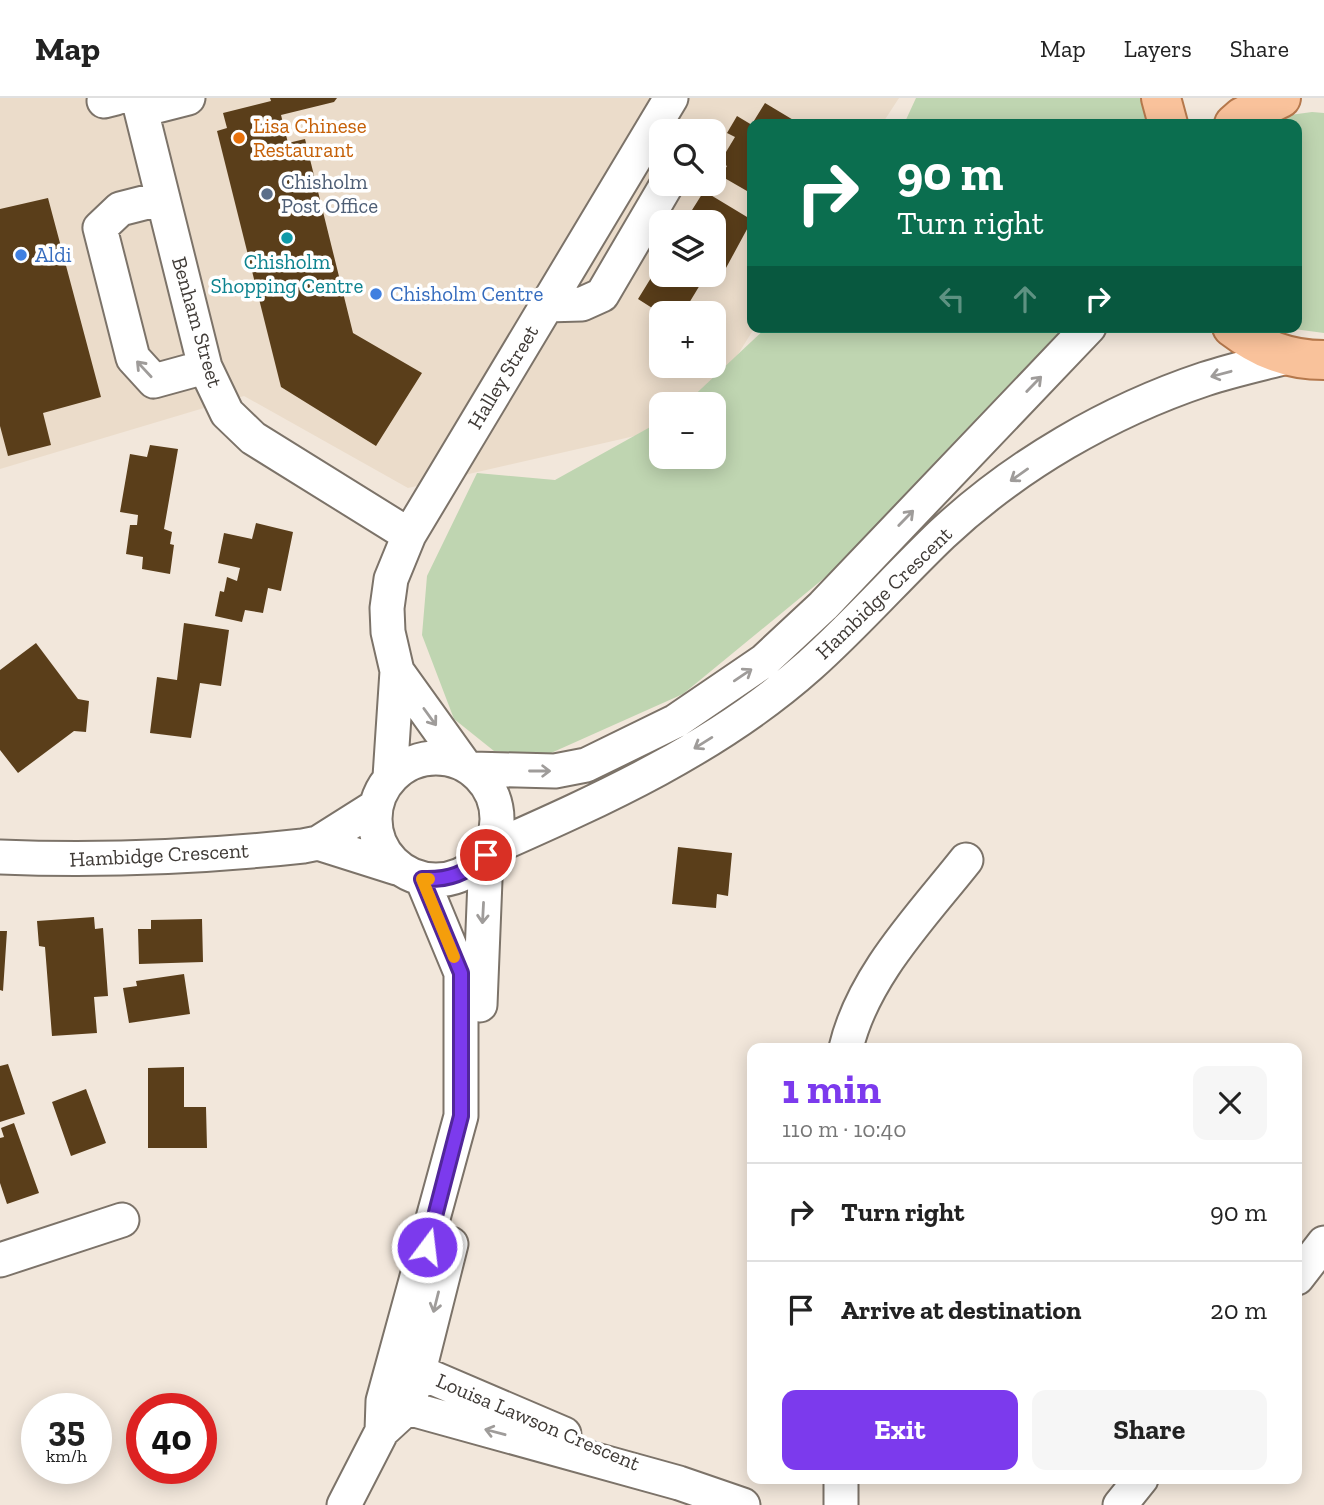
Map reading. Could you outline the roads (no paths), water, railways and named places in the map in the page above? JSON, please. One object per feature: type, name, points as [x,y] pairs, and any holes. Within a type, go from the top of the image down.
[{"type":"main road","points":[[1161,98],[1167,119]]},
{"type":"main road","points":[[1242,119],[1261,106],[1281,98]]},
{"type":"main road","points":[[1240,333],[1255,344],[1309,363]]},
{"type":"street","points":[[125,102],[188,98]]},
{"type":"street","name":"Halley Street","points":[[664,119],[671,98]]},
{"type":"street","name":"Benham Street","points":[[125,102],[163,198],[205,367],[227,414],[253,438],[409,535]]},
{"type":"street","name":"Halley Street","points":[[390,777],[397,671],[387,632],[391,579],[409,535],[547,305],[649,159]]},
{"type":"street","points":[[547,305],[582,304],[602,295],[660,196]]},
{"type":"street","points":[[163,198],[120,209],[100,228],[133,358],[155,381],[205,367]]},
{"type":"street","name":"Hambidge Crescent","points":[[468,766],[555,771],[586,765],[676,721],[764,661],[823,606],[1083,333]]},
{"type":"street","name":"Hambidge Crescent","points":[[488,852],[626,788],[732,725],[810,665],[968,512],[1048,454],[1086,431],[1166,393],[1208,378],[1309,363]]},
{"type":"street","name":"Halley Street","points":[[397,671],[468,766]]},
{"type":"street","points":[[344,1505],[391,1413],[408,1366],[461,1116],[471,1029],[488,852],[497,828],[496,806],[487,785],[468,766],[437,757],[412,762],[390,777],[375,807],[375,831],[385,853],[410,874],[461,973],[471,1029]]},
{"type":"street","name":"Hambidge Crescent","points":[[310,845],[375,807]]},
{"type":"street","name":"Hambidge Crescent","points":[[0,857],[62,860],[253,851],[310,845],[410,874]]},
{"type":"street","points":[[410,874],[446,880],[468,871],[488,852]]},
{"type":"street","points":[[848,1043],[860,1012],[890,956],[966,860]]},
{"type":"street","points":[[0,1260],[122,1220]]},
{"type":"street","points":[[1302,1272],[1324,1244]]},
{"type":"street","name":"Louisa Lawson Crescent","points":[[408,1366],[678,1494]]},
{"type":"street","name":"Louisa Lawson Crescent","points":[[391,1413],[678,1494],[743,1505]]},
{"type":"street","points":[[841,1484],[841,1505]]},
{"type":"street","points":[[1120,1505],[1137,1484]]},
{"type":"place","name":"Lisa Chinese Restaurant","points":[[239,138]]},
{"type":"place","name":"Chisholm Post Office","points":[[267,194]]},
{"type":"place","name":"Chisholm Shopping Centre","points":[[287,238]]},
{"type":"place","name":"Aldi","points":[[21,255]]},
{"type":"place","name":"Chisholm Centre","points":[[376,294]]}]
